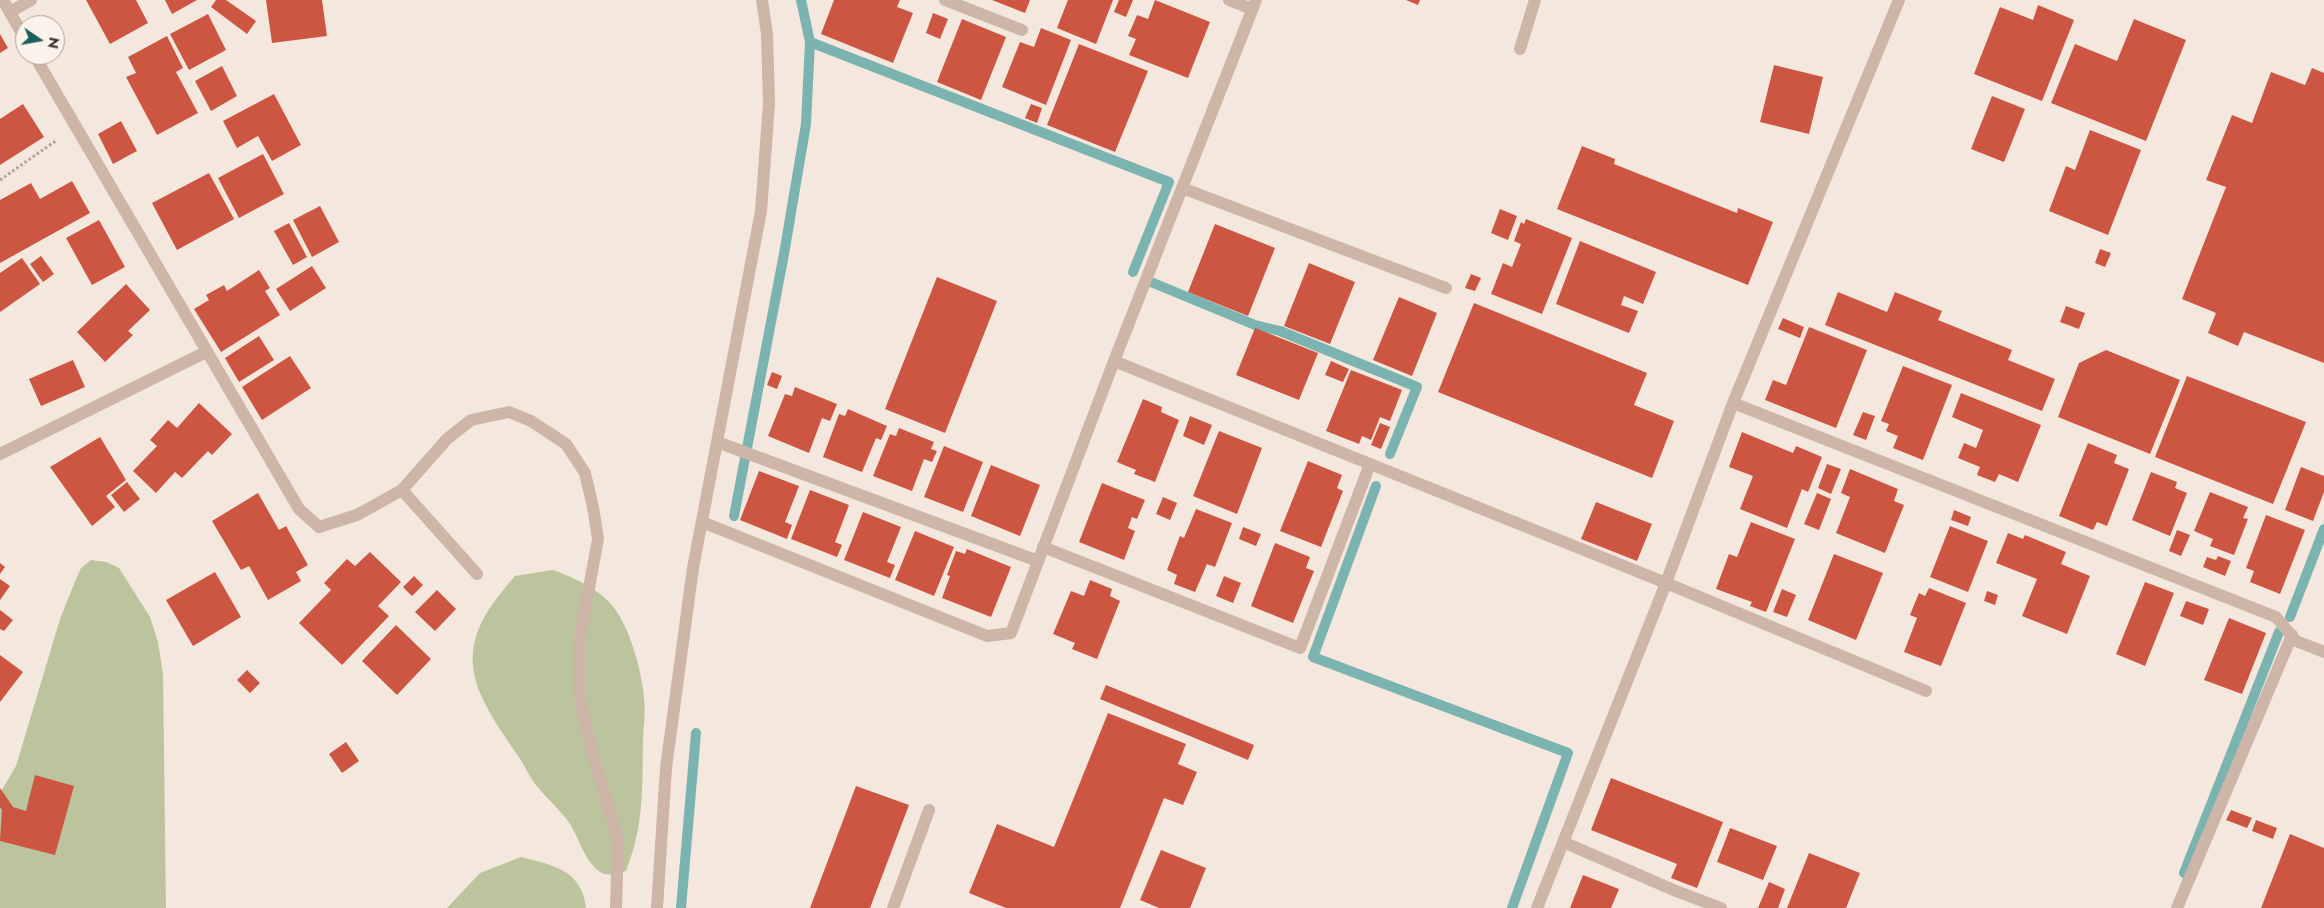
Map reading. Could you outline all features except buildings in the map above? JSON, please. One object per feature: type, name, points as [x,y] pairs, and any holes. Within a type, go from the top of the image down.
[{"type":"street","points":[[3,0],[15,21]]},
{"type":"street","points":[[10,12],[31,0]]},
{"type":"street","points":[[657,908],[666,768],[693,568],[761,211],[769,104],[767,34],[762,0]]},
{"type":"street","points":[[945,0],[1022,30]]},
{"type":"street","points":[[702,522],[988,636],[1011,633],[1114,361],[1254,4],[1229,0]]},
{"type":"street","points":[[1520,49],[1535,0]]},
{"type":"street","points":[[1537,908],[1666,583],[1732,403],[1899,0]]},
{"type":"street","points":[[40,65],[299,509],[319,527],[357,515],[402,490],[447,439],[471,420],[509,412],[531,421],[566,444],[585,473],[594,507],[598,539],[579,642],[580,695],[593,755],[618,840],[616,908]]},
{"type":"street","points":[[1182,188],[1446,288]]},
{"type":"street","points":[[0,454],[206,352]]},
{"type":"street","points":[[1114,361],[1666,583],[1926,691]]},
{"type":"street","points":[[1732,403],[2276,617],[2296,641],[2324,652]]},
{"type":"street","points":[[717,442],[1038,561]]},
{"type":"street","points":[[1043,547],[1300,648],[1370,464]]},
{"type":"street","points":[[402,490],[477,574]]},
{"type":"street","points":[[2177,908],[2292,635]]},
{"type":"street","points":[[893,908],[929,810]]},
{"type":"street","points":[[1563,842],[1676,891],[1721,908]]},
{"type":"path","points":[[0,180],[75,127]]},
{"type":"green space","points":[[91,560],[106,562],[119,568],[150,617],[158,642],[163,674],[166,908],[0,908],[0,793],[16,766],[60,619],[81,568]]},
{"type":"green space","points":[[553,570],[590,587],[609,602],[623,622],[641,674],[645,709],[641,808],[636,838],[626,871],[616,874],[600,872],[590,862],[570,824],[535,784],[498,726],[484,702],[475,678],[473,653],[475,640],[484,617],[498,596],[515,576]]},
{"type":"green space","points":[[521,857],[555,867],[572,877],[579,885],[586,908],[447,908],[480,873]]},
{"type":"waterway","points":[[734,516],[784,254],[806,124],[810,42],[801,0]]},
{"type":"waterway","points":[[810,42],[1169,182],[1133,272]]},
{"type":"waterway","points":[[1146,280],[1255,325],[1280,331],[1417,387],[1390,454]]},
{"type":"waterway","points":[[1376,486],[1313,657],[1568,753],[1512,908]]},
{"type":"waterway","points":[[2290,617],[2324,529]]},
{"type":"waterway","points":[[2184,873],[2279,632]]},
{"type":"waterway","points":[[681,908],[696,733]]}]
